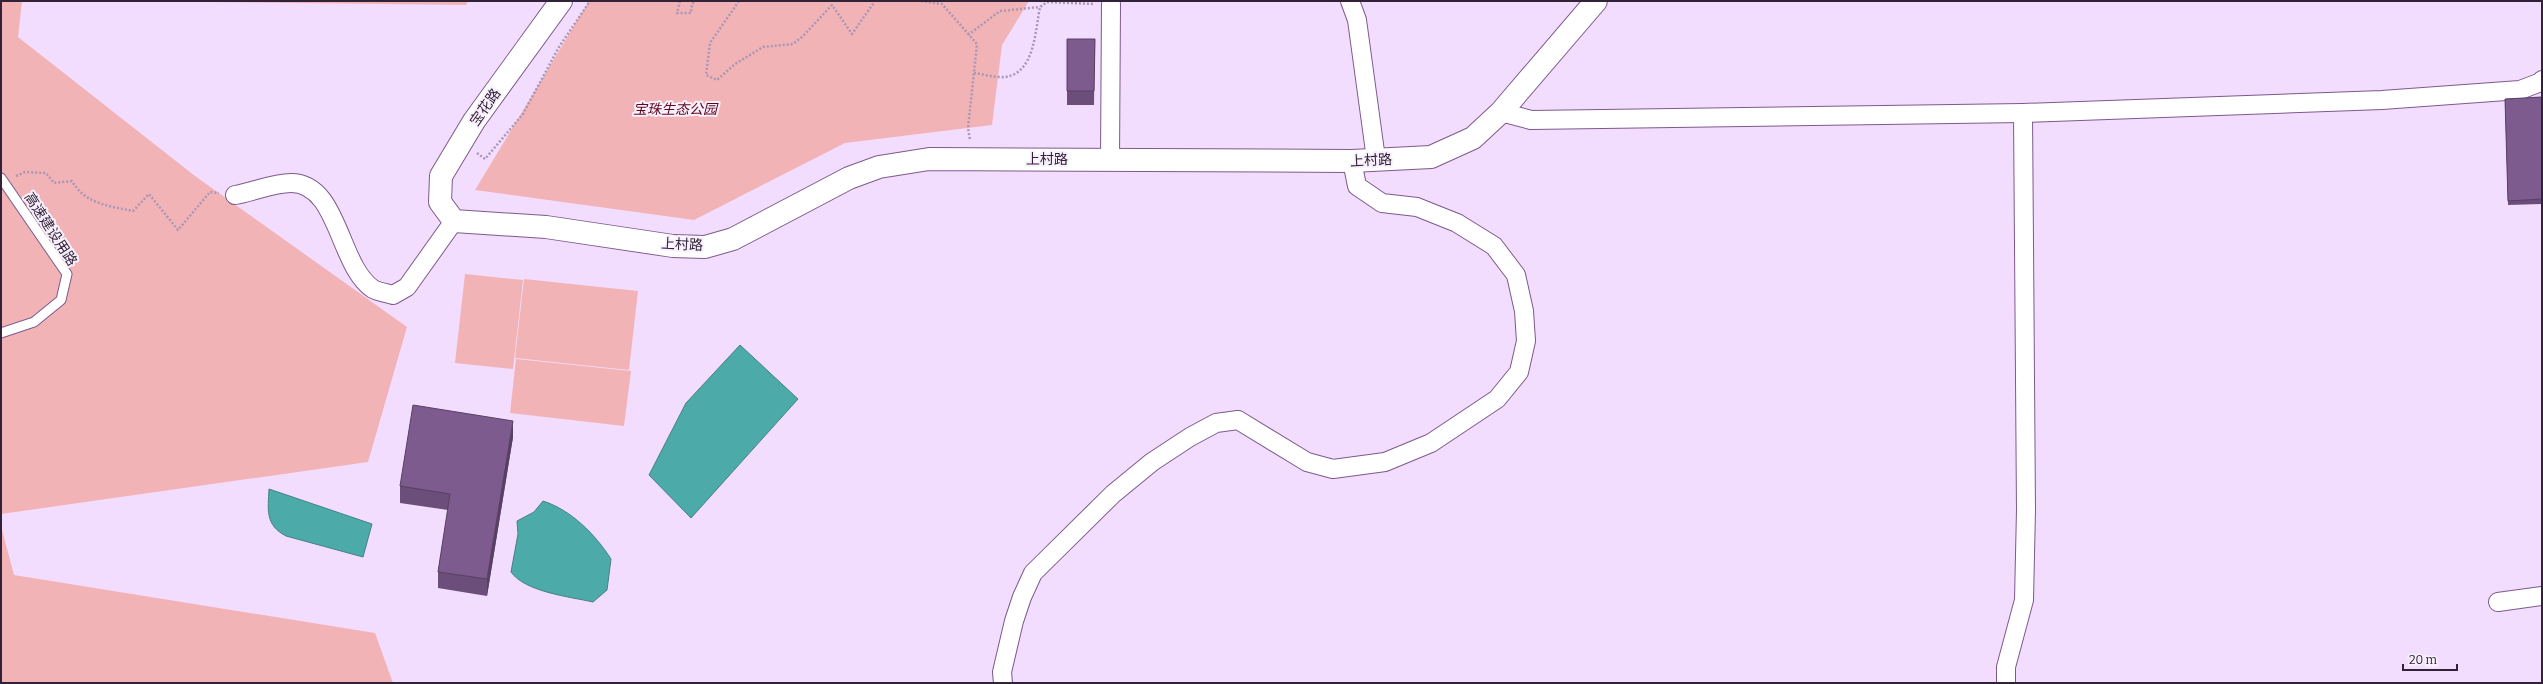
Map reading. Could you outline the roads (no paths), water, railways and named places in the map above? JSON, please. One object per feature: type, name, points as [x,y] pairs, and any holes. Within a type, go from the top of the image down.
[{"type":"street","name":"宝花路","points":[[454,221],[440,202],[441,176],[461,142],[561,1]]},
{"type":"street","points":[[1350,1],[1357,20],[1376,159]]},
{"type":"street","name":"上村路","points":[[454,221],[546,227],[673,246],[705,247],[733,239],[849,178],[879,167],[929,159],[1352,161],[1431,156],[1473,138],[1501,112],[1596,1]]},
{"type":"street","points":[[1110,159],[1111,4]]},
{"type":"street","points":[[1501,112],[1531,120],[2023,113],[2382,100],[2520,90],[2542,82]]},
{"type":"street","points":[[2006,683],[2006,667],[2024,600],[2026,503],[2023,113]]},
{"type":"street","points":[[1003,683],[1002,672],[1014,622],[1022,596],[1033,573],[1113,494],[1152,462],[1190,437],[1216,423],[1238,420],[1307,462],[1333,469],[1385,462],[1431,443],[1497,399],[1519,372],[1526,341],[1524,311],[1516,275],[1494,246],[1457,223],[1417,207],[1382,203],[1357,186],[1352,161]]},
{"type":"street","points":[[235,195],[291,183],[309,186],[324,199],[359,275],[373,289],[393,295],[408,287],[418,268],[454,221]]},
{"type":"street","points":[[2498,602],[2542,596]]},
{"type":"lane","name":"高速建设用路","points":[[1,178],[67,274],[61,300],[34,322],[1,333]]},
{"type":"park label","name":"宝珠生态公园","points":[[675,109]]}]
